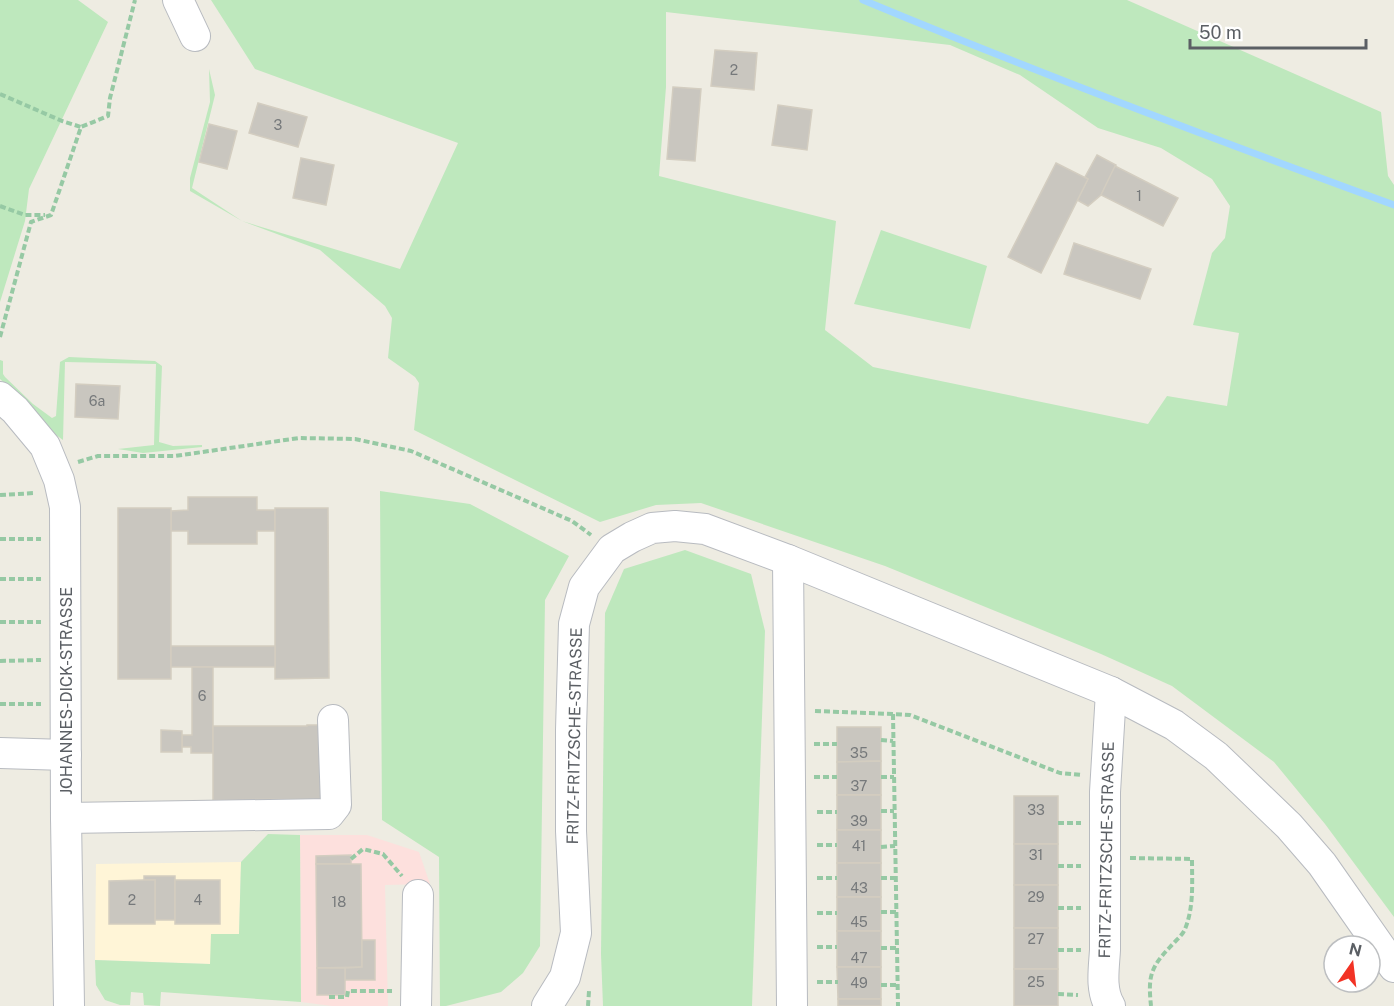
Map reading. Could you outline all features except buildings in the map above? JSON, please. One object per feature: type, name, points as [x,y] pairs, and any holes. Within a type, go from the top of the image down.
[{"type":"street","points":[[178,0],[195,36]]},
{"type":"street","name":"JOHANNES-DICK-STRASSE","points":[[0,397],[15,410],[45,446],[65,507],[69,1006]]},
{"type":"street","name":"FRITZ-FRITZSCHE-STRASSE","points":[[546,1006],[565,977],[576,933],[571,831],[574,624],[584,587],[612,549],[652,528],[675,526],[705,530],[788,560],[1110,692],[1174,725],[1216,756],[1289,826],[1322,864],[1394,967]]},
{"type":"street","points":[[788,560],[792,1006]]},
{"type":"street","name":"FRITZ-FRITZSCHE-STRASSE","points":[[1110,692],[1105,792],[1103,975],[1106,999],[1110,1006]]},
{"type":"street","points":[[66,818],[329,814],[336,805],[333,720]]},
{"type":"street","points":[[0,753],[66,755]]},
{"type":"street","points":[[416,1006],[418,895]]},
{"type":"path","points":[[0,94],[62,122],[81,127],[108,116],[110,98],[135,0]]},
{"type":"path","points":[[51,215],[81,127]]},
{"type":"path","points":[[0,206],[25,215],[51,215]]},
{"type":"path","points":[[0,337],[31,222],[51,215]]},
{"type":"path","points":[[0,495],[58,480],[98,456],[176,456],[299,438],[355,439],[411,451],[572,521],[612,549]]},
{"type":"path","points":[[0,539],[65,538]]},
{"type":"path","points":[[0,579],[65,579]]},
{"type":"path","points":[[0,622],[65,621]]},
{"type":"path","points":[[0,661],[66,659]]},
{"type":"path","points":[[0,704],[66,704]]},
{"type":"path","points":[[790,710],[910,716],[1060,773],[1107,776]]},
{"type":"path","points":[[893,714],[898,1006]]},
{"type":"path","points":[[881,740],[893,741]]},
{"type":"path","points":[[881,777],[894,777]]},
{"type":"path","points":[[881,811],[894,811]]},
{"type":"path","points":[[881,847],[895,846]]},
{"type":"path","points":[[351,859],[363,849],[383,854],[418,895]]},
{"type":"path","points":[[1105,857],[1192,859],[1191,909],[1184,931],[1151,971],[1151,1006]]},
{"type":"path","points":[[881,878],[896,878]]},
{"type":"path","points":[[881,912],[896,912]]},
{"type":"path","points":[[881,948],[897,948]]},
{"type":"path","points":[[881,985],[898,985]]},
{"type":"path","points":[[329,998],[347,997],[348,991],[380,991]]},
{"type":"shaded area","points":[[300,835],[367,835],[419,852],[430,884],[385,885],[388,1006],[332,1006],[301,1002]]},
{"type":"shaded area","points":[[241,862],[239,935],[210,964],[95,960],[96,864]]},
{"type":"green space","points":[[0,0],[78,0],[108,22],[29,189],[25,221],[0,302]]},
{"type":"green space","points":[[211,0],[1127,0],[1381,112],[1388,176],[1394,185],[1394,917],[1325,824],[1274,762],[1172,686],[1101,654],[885,566],[701,503],[656,505],[600,522],[414,430],[419,383],[415,377],[388,358],[392,318],[385,306],[320,250],[242,221],[400,269],[458,143],[255,69]],"holes":[[[666,12],[950,45],[1020,75],[1098,128],[1161,148],[1212,179],[1230,206],[1225,238],[1212,253],[1193,325],[1239,333],[1227,406],[1167,396],[1148,424],[873,367],[825,330],[836,221],[659,176],[666,87]]]},
{"type":"green space","points":[[209,69],[215,95],[192,188],[242,221],[190,191],[190,178],[210,102]]},
{"type":"green space","points":[[881,230],[987,266],[970,329],[854,304]]},
{"type":"green space","points":[[69,357],[155,361],[162,366],[159,442],[173,446],[202,445],[202,447],[143,453],[118,449],[154,445],[156,364],[65,362],[63,440],[52,432],[38,414],[0,379],[0,360],[3,361],[5,377],[33,404],[52,418],[56,416],[60,362]]},
{"type":"green space","points":[[380,491],[470,504],[569,556],[545,600],[540,946],[523,973],[501,992],[446,1006],[440,1006],[439,857],[382,820]]},
{"type":"green space","points":[[685,550],[751,574],[765,631],[752,1006],[603,1006],[601,954],[605,613],[624,569]]},
{"type":"green space","points":[[268,834],[300,835],[301,1002],[161,992],[160,1006],[144,1005],[143,993],[131,992],[130,1005],[120,1005],[105,1000],[96,985],[95,960],[210,964],[211,934],[239,934],[241,862]]},
{"type":"waterway","points":[[863,0],[1127,106],[1394,205]]}]
